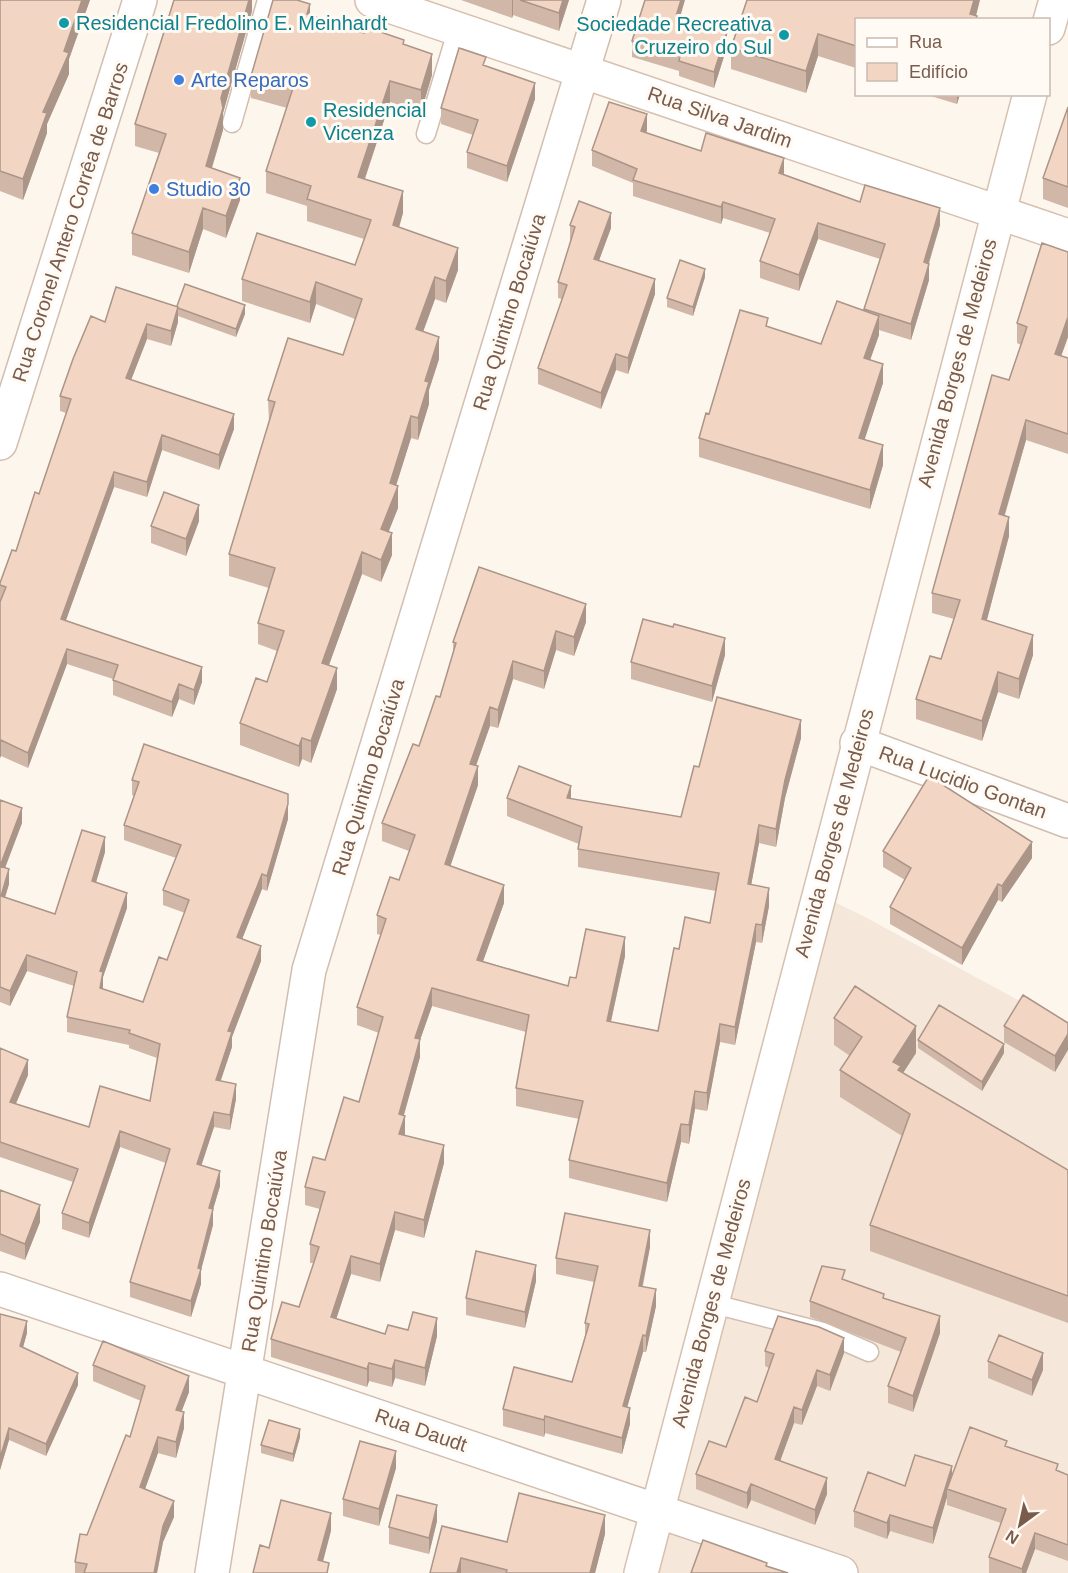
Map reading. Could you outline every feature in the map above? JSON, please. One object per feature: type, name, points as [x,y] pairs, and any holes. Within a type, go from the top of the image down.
[{"type":"street","name":"Rua Coronel Antero Corrêa de Barros","points":[[0,443],[140,0]]},
{"type":"street","name":"Rua Silva Jardim","points":[[372,0],[583,69],[1068,236]]},
{"type":"street","name":"Rua Quintino Bocaiúva","points":[[212,1573],[309,970],[604,0]]},
{"type":"street","points":[[1050,21],[1056,0]]},
{"type":"street","name":"Avenida Borges de Medeiros","points":[[641,1573],[857,743],[1029,96]]},
{"type":"street","name":"Rua Lucidio Gontan","points":[[857,743],[1068,821]]},
{"type":"street","name":"Rua Daudt","points":[[0,1289],[841,1573]]},
{"type":"lane","points":[[232,123],[267,0]]},
{"type":"lane","points":[[426,134],[458,28]]},
{"type":"lane","points":[[710,1303],[823,1332],[869,1352]]},
{"type":"shaded area","points":[[818,894],[1068,1027],[1068,1573],[641,1573]]},
{"type":"building","points":[[0,0],[82,0],[64,51],[69,53],[43,112],[47,113],[23,179],[0,171]]},
{"type":"building","points":[[174,0],[249,0],[221,98],[223,108],[206,166],[240,178],[226,216],[203,208],[189,252],[132,233],[166,134],[135,124]]},
{"type":"building","points":[[273,0],[297,0],[310,4],[307,14],[364,33],[366,27],[404,40],[403,44],[432,54],[421,90],[390,81],[358,177],[403,191],[393,225],[458,248],[446,281],[435,277],[416,329],[439,337],[425,381],[429,382],[418,418],[411,416],[390,483],[398,486],[381,529],[392,533],[381,560],[362,552],[322,663],[337,668],[311,741],[302,738],[299,746],[240,723],[256,678],[267,682],[284,631],[258,623],[275,568],[229,554],[275,402],[268,400],[288,338],[343,355],[362,299],[316,282],[310,302],[242,279],[257,233],[355,265],[371,220],[307,199],[311,186],[266,171],[293,88],[251,76]]},
{"type":"building","points":[[520,0],[563,0],[559,13]]},
{"type":"building","points":[[645,0],[681,0],[676,16],[727,32],[714,72],[679,61],[680,56],[632,41]]},
{"type":"building","points":[[747,0],[974,0],[970,14],[977,16],[976,18],[855,18],[855,46],[818,34],[806,71],[731,48]]},
{"type":"building","points":[[459,48],[486,57],[483,65],[535,83],[507,166],[467,152],[478,120],[441,108]]},
{"type":"building","points":[[609,102],[647,114],[641,131],[701,151],[706,133],[784,158],[779,173],[860,202],[865,185],[940,208],[924,262],[929,264],[911,324],[864,309],[885,244],[818,223],[799,275],[760,261],[775,219],[723,202],[721,207],[633,180],[637,169],[592,150]]},
{"type":"building","points":[[1068,107],[1068,187],[1043,178]]},
{"type":"building","points":[[579,201],[611,213],[594,259],[655,279],[628,358],[616,354],[601,393],[538,368],[567,285],[558,282],[575,227],[570,225]]},
{"type":"building","points":[[1042,243],[1068,252],[1068,317],[1055,354],[1068,358],[1068,434],[1026,420],[999,514],[1009,517],[982,619],[1033,635],[1019,679],[998,672],[982,721],[916,699],[930,656],[941,659],[960,600],[932,593],[992,375],[1009,380],[1027,327],[1017,323]]},
{"type":"building","points":[[680,260],[705,269],[693,307],[667,298]]},
{"type":"building","points":[[185,284],[245,305],[236,329],[178,308]]},
{"type":"building","points":[[116,287],[178,307],[171,331],[147,324],[126,378],[234,414],[219,455],[162,435],[147,482],[114,472],[61,619],[202,667],[194,690],[179,684],[172,702],[113,680],[118,665],[67,649],[28,753],[1,740],[0,743],[0,602],[6,587],[0,583],[12,550],[16,551],[35,492],[39,494],[71,399],[60,396],[73,359],[91,316],[105,322]]},
{"type":"building","points":[[837,301],[879,316],[864,358],[883,364],[859,438],[883,445],[870,490],[699,438],[706,413],[709,414],[740,310],[768,318],[766,326],[821,344]]},
{"type":"building","points":[[164,492],[199,505],[186,539],[151,526]]},
{"type":"building","points":[[479,567],[586,604],[574,637],[556,631],[544,671],[513,661],[498,710],[490,707],[470,764],[478,766],[445,864],[504,885],[477,960],[568,986],[570,977],[576,978],[586,929],[625,937],[607,1021],[658,1031],[674,948],[679,949],[685,917],[710,923],[719,873],[578,849],[582,827],[507,798],[519,766],[571,786],[567,798],[681,817],[694,766],[699,767],[717,697],[801,720],[785,780],[776,829],[759,825],[748,884],[769,888],[762,925],[756,924],[735,1027],[720,1024],[707,1093],[695,1091],[689,1125],[681,1124],[667,1183],[569,1160],[583,1101],[516,1088],[529,1015],[432,988],[415,1038],[420,1039],[399,1114],[405,1116],[399,1134],[444,1145],[424,1220],[395,1212],[380,1264],[351,1256],[331,1317],[385,1334],[388,1325],[408,1330],[413,1312],[437,1318],[425,1368],[395,1360],[392,1369],[369,1363],[367,1369],[271,1339],[282,1302],[299,1307],[319,1247],[310,1244],[325,1192],[305,1187],[313,1157],[325,1160],[344,1097],[359,1102],[383,1017],[357,1007],[386,919],[377,915],[390,877],[399,880],[415,835],[382,823],[413,744],[419,746],[436,696],[440,697],[456,643],[453,642]]},
{"type":"building","points":[[643,619],[673,627],[674,624],[725,638],[712,686],[631,662]]},
{"type":"building","points":[[144,744],[288,794],[288,804],[267,876],[262,874],[237,937],[261,946],[228,1031],[232,1032],[216,1080],[236,1084],[230,1115],[214,1112],[197,1164],[220,1171],[209,1208],[213,1209],[198,1268],[201,1269],[191,1301],[130,1282],[170,1149],[120,1131],[89,1223],[62,1213],[78,1169],[0,1142],[0,1048],[28,1060],[10,1102],[89,1127],[100,1086],[150,1101],[160,1044],[129,1033],[130,1030],[67,1017],[77,972],[27,955],[10,991],[0,987],[0,866],[9,869],[1,896],[55,914],[82,830],[105,837],[92,881],[127,893],[100,971],[103,972],[100,988],[143,1002],[159,957],[167,960],[189,900],[163,890],[181,845],[124,825],[139,782],[132,780]]},
{"type":"building","points":[[929,776],[1032,842],[1002,886],[998,884],[962,948],[890,907],[911,868],[883,851]]},
{"type":"building","points":[[0,800],[22,808],[0,866]]},
{"type":"building","points":[[855,986],[916,1026],[893,1062],[901,1066],[898,1070],[1068,1170],[1068,1296],[870,1225],[910,1114],[840,1070],[862,1037],[834,1018]]},
{"type":"building","points":[[1023,995],[1068,1023],[1068,1034],[1055,1056],[1004,1026]]},
{"type":"building","points":[[939,1005],[1004,1044],[982,1082],[918,1040]]},
{"type":"building","points":[[0,1190],[40,1205],[25,1244],[0,1234]]},
{"type":"building","points":[[565,1213],[650,1230],[639,1286],[656,1289],[646,1336],[643,1335],[623,1406],[630,1408],[622,1438],[545,1416],[544,1420],[503,1409],[514,1367],[572,1382],[589,1324],[585,1323],[598,1266],[556,1258]]},
{"type":"building","points":[[476,1251],[536,1265],[525,1312],[466,1298]]},
{"type":"building","points":[[822,1266],[845,1270],[842,1279],[884,1294],[883,1298],[940,1316],[913,1396],[888,1386],[906,1338],[810,1301]]},
{"type":"building","points":[[0,1314],[27,1321],[20,1346],[78,1373],[46,1444],[9,1428],[0,1458]]},
{"type":"building","points":[[778,1316],[819,1327],[844,1338],[830,1375],[817,1370],[802,1410],[794,1407],[775,1459],[827,1478],[815,1510],[751,1484],[747,1493],[696,1474],[709,1441],[726,1447],[745,1397],[757,1402],[774,1354],[765,1351]]},
{"type":"building","points":[[999,1335],[1043,1353],[1032,1380],[988,1361]]},
{"type":"building","points":[[103,1341],[189,1376],[176,1410],[184,1412],[176,1442],[158,1437],[140,1487],[174,1501],[163,1526],[154,1573],[84,1573],[87,1564],[75,1562],[80,1534],[87,1535],[126,1435],[130,1437],[145,1386],[93,1365]]},
{"type":"building","points":[[269,1420],[300,1429],[293,1454],[261,1445]]},
{"type":"building","points":[[970,1427],[1007,1441],[1005,1446],[1058,1464],[1056,1470],[1068,1475],[1068,1545],[1035,1533],[1022,1569],[989,1557],[1006,1509],[947,1489]]},
{"type":"building","points":[[360,1441],[396,1451],[379,1509],[343,1499]]},
{"type":"building","points":[[915,1455],[952,1466],[933,1528],[890,1515],[887,1523],[854,1511],[868,1472],[905,1486]]},
{"type":"building","points":[[519,1493],[605,1515],[590,1573],[506,1573],[507,1570],[461,1558],[457,1573],[430,1573],[442,1526],[507,1542]]},
{"type":"building","points":[[397,1495],[437,1505],[429,1538],[389,1527]]},
{"type":"building","points":[[281,1500],[331,1513],[318,1560],[329,1563],[327,1573],[253,1573],[260,1545],[269,1548]]},
{"type":"building","points":[[703,1540],[767,1563],[766,1566],[788,1573],[691,1573]]},
{"type":"place","name":"Residencial Fredolino E. Meinhardt","points":[[64,23]]},
{"type":"place","name":"Sociedade Recreativa Cruzeiro do Sul","points":[[784,35]]},
{"type":"place","name":"Arte Reparos","points":[[179,80]]},
{"type":"place","name":"Residencial Vicenza","points":[[311,122]]},
{"type":"place","name":"Studio 30","points":[[154,189]]}]
